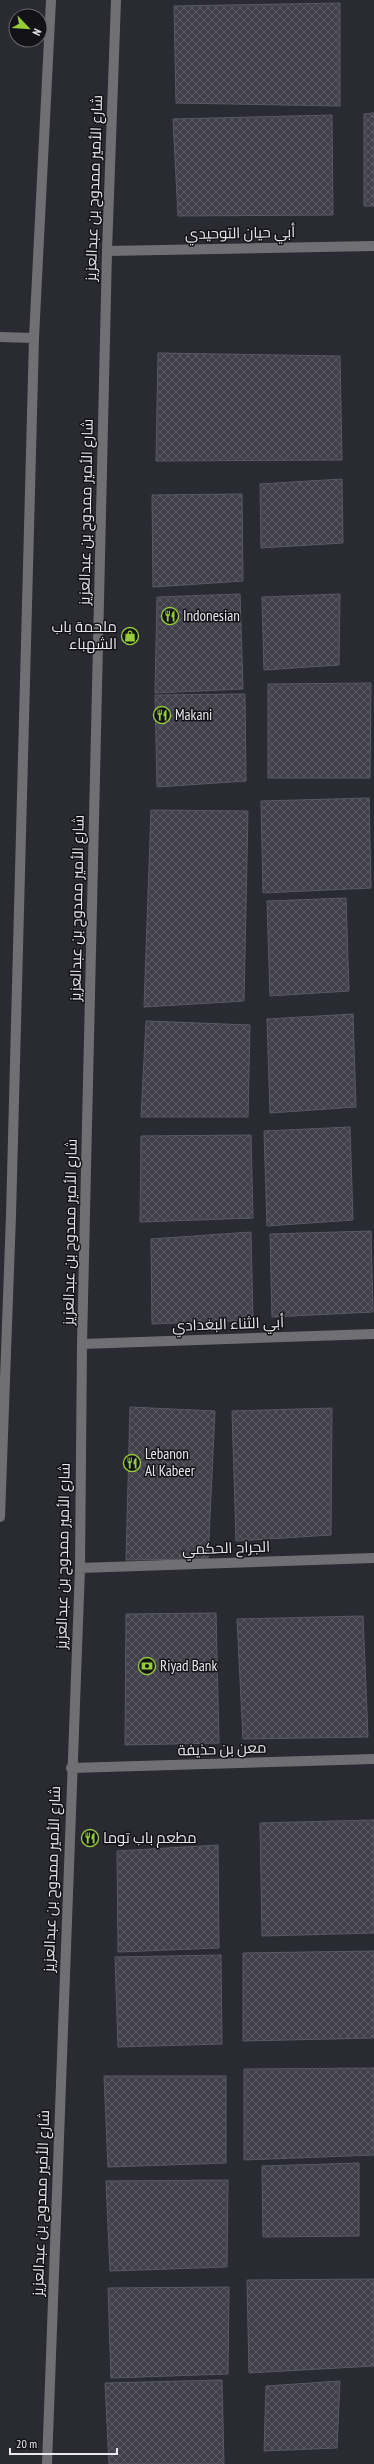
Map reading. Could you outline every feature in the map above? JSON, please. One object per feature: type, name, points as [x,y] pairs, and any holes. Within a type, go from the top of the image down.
[{"type":"street","points":[[0,1517],[11,1215],[34,338],[51,0]]},
{"type":"street","name":"شارع الأمير ممدوح بن عبدالعزيز","points":[[47,2464],[71,1768],[80,1568],[82,1344],[107,251],[116,0]]},
{"type":"street","name":"أبي حيان التوحيدي","points":[[107,251],[374,246]]},
{"type":"street","points":[[0,337],[34,338]]},
{"type":"street","points":[[0,1215],[11,1215]]},
{"type":"street","name":"أبي الثناء البغدادي","points":[[82,1344],[374,1334]]},
{"type":"street","name":"الجراح الحكمي","points":[[80,1568],[374,1558]]},
{"type":"street","name":"معن بن حذيفة","points":[[71,1768],[374,1759]]},
{"type":"building","points":[[340,3],[340,106],[176,103],[174,6]]},
{"type":"building","points":[[374,113],[374,206],[364,206],[364,114]]},
{"type":"building","points":[[332,115],[333,215],[178,216],[173,119]]},
{"type":"building","points":[[158,353],[340,356],[342,460],[156,461]]},
{"type":"building","points":[[342,479],[343,543],[261,548],[260,484]]},
{"type":"building","points":[[242,494],[243,581],[153,587],[152,495]]},
{"type":"building","points":[[240,594],[243,689],[155,693],[157,597]]},
{"type":"building","points":[[340,594],[339,665],[264,670],[262,597]]},
{"type":"building","points":[[371,683],[370,778],[268,778],[268,684]]},
{"type":"building","points":[[245,694],[246,781],[157,787],[155,695]]},
{"type":"building","points":[[369,798],[371,888],[263,893],[261,801]]},
{"type":"building","points":[[151,810],[248,811],[244,1001],[144,1007]]},
{"type":"building","points":[[346,898],[349,991],[270,996],[267,901]]},
{"type":"building","points":[[353,1014],[356,1107],[270,1113],[267,1019]]},
{"type":"building","points":[[146,1021],[250,1025],[248,1117],[141,1117]]},
{"type":"building","points":[[350,1127],[353,1220],[267,1226],[264,1131]]},
{"type":"building","points":[[251,1135],[253,1218],[140,1222],[141,1136]]},
{"type":"building","points":[[371,1231],[373,1312],[272,1317],[270,1234]]},
{"type":"building","points":[[251,1232],[253,1320],[152,1324],[151,1239]]},
{"type":"building","points":[[130,1407],[215,1411],[208,1559],[126,1560]]},
{"type":"building","points":[[332,1408],[331,1535],[236,1541],[232,1411]]},
{"type":"building","points":[[216,1613],[219,1743],[125,1745],[126,1614]]},
{"type":"building","points":[[363,1616],[368,1737],[243,1739],[237,1619]]},
{"type":"building","points":[[374,1820],[374,1933],[262,1936],[260,1823]]},
{"type":"building","points":[[218,1845],[219,1948],[118,1952],[117,1851]]},
{"type":"building","points":[[374,1951],[374,2038],[243,2041],[243,1953]]},
{"type":"building","points":[[221,1955],[222,2044],[118,2047],[115,1957]]},
{"type":"building","points":[[374,2068],[374,2155],[244,2160],[244,2069]]},
{"type":"building","points":[[104,2076],[226,2076],[226,2163],[108,2167]]},
{"type":"building","points":[[359,2163],[359,2236],[263,2237],[262,2166]]},
{"type":"building","points":[[228,2180],[227,2267],[110,2271],[106,2181]]},
{"type":"building","points":[[374,2279],[374,2366],[249,2373],[247,2280]]},
{"type":"building","points":[[229,2287],[228,2374],[111,2378],[108,2288]]},
{"type":"building","points":[[222,2380],[224,2464],[109,2464],[105,2383]]},
{"type":"building","points":[[340,2381],[337,2448],[264,2451],[266,2386]]},
{"type":"place","name":"Indonesian","points":[[170,616]]},
{"type":"place","name":"ملحمة باب الشهباء","points":[[130,636]]},
{"type":"place","name":"Makani","points":[[162,715]]},
{"type":"place","name":"Lebanon Al Kabeer","points":[[132,1463]]},
{"type":"place","name":"Riyad Bank","points":[[147,1666]]},
{"type":"place","name":"مطعم باب توما","points":[[90,1838]]}]
